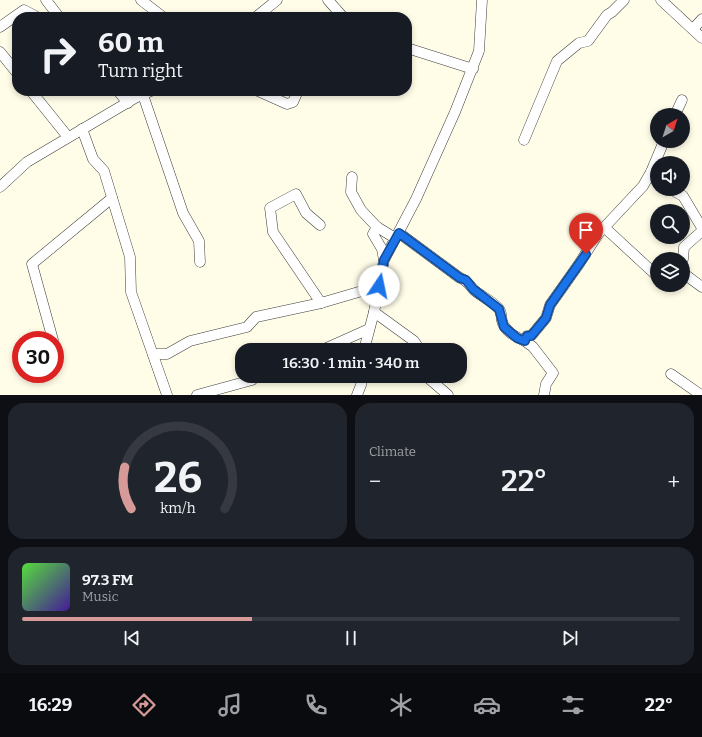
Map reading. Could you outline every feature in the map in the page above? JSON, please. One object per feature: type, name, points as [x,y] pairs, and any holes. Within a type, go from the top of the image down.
[{"type":"street","points":[[46,0],[55,12]]},
{"type":"street","points":[[141,0],[157,12]]},
{"type":"street","points":[[262,12],[277,0]]},
{"type":"street","points":[[328,0],[339,12]]},
{"type":"street","points":[[366,343],[374,312],[384,260],[416,198],[473,69],[479,51],[482,0]]},
{"type":"street","points":[[524,140],[557,62],[579,43],[588,41],[606,15],[612,12],[624,0]]},
{"type":"street","points":[[661,0],[702,38]]},
{"type":"street","points":[[0,27],[12,18]]},
{"type":"street","points":[[693,29],[702,19]]},
{"type":"street","points":[[412,50],[473,69]]},
{"type":"street","points":[[0,52],[12,67]]},
{"type":"street","points":[[35,96],[68,137]]},
{"type":"street","points":[[122,96],[128,103]]},
{"type":"street","points":[[0,187],[27,162],[141,96]]},
{"type":"street","points":[[148,96],[183,213],[200,240],[200,262]]},
{"type":"street","points":[[269,96],[287,104],[292,102],[295,96]]},
{"type":"street","points":[[679,108],[682,100]]},
{"type":"street","points":[[82,129],[93,159],[104,171],[130,257],[131,292],[167,395]]},
{"type":"street","points":[[525,341],[527,336],[531,336],[546,318],[550,305],[598,234],[643,186],[650,174]]},
{"type":"street","points":[[352,177],[351,192],[361,210],[377,227],[397,236],[460,278],[466,280],[473,289],[499,309],[504,327],[517,338],[525,341],[533,347],[553,373],[546,384],[544,395]]},
{"type":"street","points":[[320,225],[306,213],[296,194],[270,208],[272,232],[321,303]]},
{"type":"street","points":[[683,196],[702,228]]},
{"type":"street","points":[[51,331],[32,264],[112,198]]},
{"type":"street","points":[[377,227],[373,234],[382,249],[384,260]]},
{"type":"street","points":[[604,227],[650,269]]},
{"type":"street","points":[[684,252],[684,247],[702,231]]},
{"type":"street","points":[[690,279],[702,288]]},
{"type":"street","points":[[153,354],[167,354],[190,341],[247,327],[256,317],[321,303],[379,286]]},
{"type":"street","points":[[374,312],[415,343]]},
{"type":"street","points":[[338,343],[369,330]]},
{"type":"street","points":[[671,374],[701,395]]},
{"type":"street","points":[[197,395],[234,390],[247,383]]},
{"type":"street","points":[[357,395],[361,383]]},
{"type":"street","points":[[434,383],[448,395]]},
{"type":"route","points":[[379,286],[384,260],[399,233],[460,278],[466,280],[473,289],[499,309],[502,315],[504,327],[517,338],[525,341],[527,336],[531,336],[546,318],[550,305],[586,254]]}]
